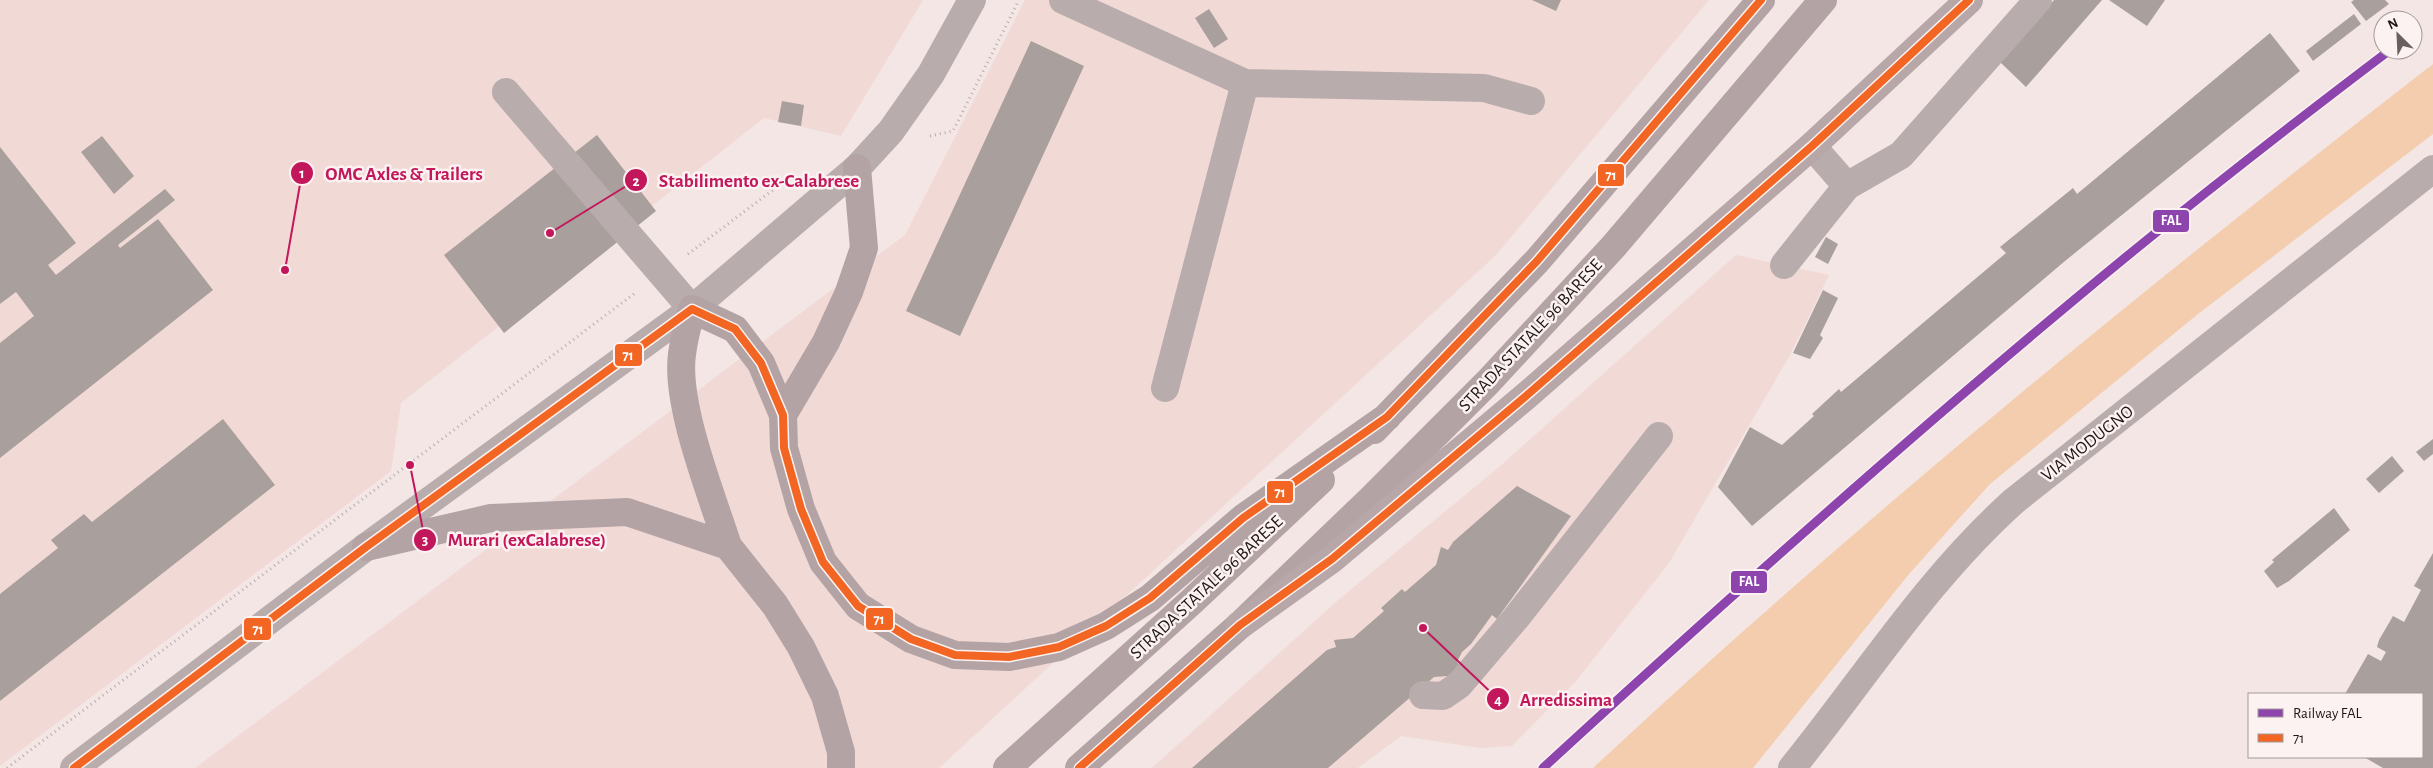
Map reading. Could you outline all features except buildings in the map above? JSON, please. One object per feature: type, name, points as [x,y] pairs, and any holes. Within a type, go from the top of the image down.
[{"type":"highway","points":[[1240,625],[1332,559],[1526,396],[1812,146],[1969,0]]},
{"type":"main road","name":"STRADA STATALE 96 BARESE","points":[[1007,768],[1191,602],[1387,417],[1537,261],[1762,0]]},
{"type":"main road","name":"STRADA STATALE 96 BARESE","points":[[1079,768],[1240,625],[1370,500],[1488,382],[1613,247],[1823,0]]},
{"type":"main road","points":[[783,414],[826,342],[849,292],[864,248],[857,168]]},
{"type":"main road","points":[[841,768],[842,752],[825,696],[801,647],[774,605],[728,546],[699,457],[684,395],[682,355],[692,309],[735,329],[761,362],[783,414],[784,448],[801,509],[823,562],[858,606],[911,639],[955,655],[1009,657],[1059,647],[1106,626],[1150,598],[1243,518],[1387,417]]},
{"type":"main road","points":[[366,547],[491,518],[627,512],[728,546]]},
{"type":"street","points":[[74,768],[366,547],[692,309],[857,168],[891,131],[931,74],[972,0]]},
{"type":"street","points":[[1063,0],[1245,82],[1484,88],[1531,101]]},
{"type":"street","points":[[1784,265],[1847,186],[1901,155],[2038,0]]},
{"type":"street","points":[[1165,388],[1245,82]]},
{"type":"street","points":[[506,92],[692,309]]},
{"type":"street","points":[[1812,146],[1847,186]]},
{"type":"street","name":"VIA MODUGNO","points":[[1792,768],[1930,587],[1985,527],[2014,501],[2433,169]]},
{"type":"street","points":[[1423,695],[1443,696],[1459,685],[1522,610],[1659,436]]},
{"type":"path","points":[[953,132],[1019,0]]},
{"type":"path","points":[[7,768],[787,180]]},
{"type":"shaded area","points":[[0,0],[923,0],[841,136],[764,118],[401,403],[391,471],[0,766]]},
{"type":"shaded area","points":[[1025,0],[1709,0],[1496,255],[939,768],[195,768],[905,235]]},
{"type":"shaded area","points":[[2433,64],[2433,134],[2198,314],[1990,484],[1909,574],[1753,768],[1593,768],[1796,584],[2005,407],[2217,233]]},
{"type":"shaded area","points":[[1736,255],[1829,275],[1790,355],[1669,563],[1576,681],[1512,746],[1480,748],[1401,736],[1358,768],[1152,768],[1337,601],[1499,467]]},
{"type":"rail line","name":"FAL","points":[[1543,768],[1671,651],[1930,422],[2102,276],[2266,145],[2377,60]]},
{"type":"transit line","name":"71","points":[[74,768],[366,547],[692,309],[735,329],[761,363],[783,415],[784,448],[801,509],[823,562],[858,606],[911,639],[955,655],[1009,657],[1059,647],[1106,626],[1150,598],[1243,518],[1387,417],[1537,261],[1761,0]]},
{"type":"transit line","name":"71","points":[[1079,768],[1240,625],[1332,559],[1526,396],[1812,146],[1969,0]]},
{"type":"place","name":"Stabilimento ex-Calabrese","points":[[550,233]]},
{"type":"place","name":"OMC Axles & Trailers","points":[[285,270]]},
{"type":"place","name":"Murari (exCalabrese)","points":[[410,465]]},
{"type":"place","name":"Arredissima","points":[[1423,628]]}]
